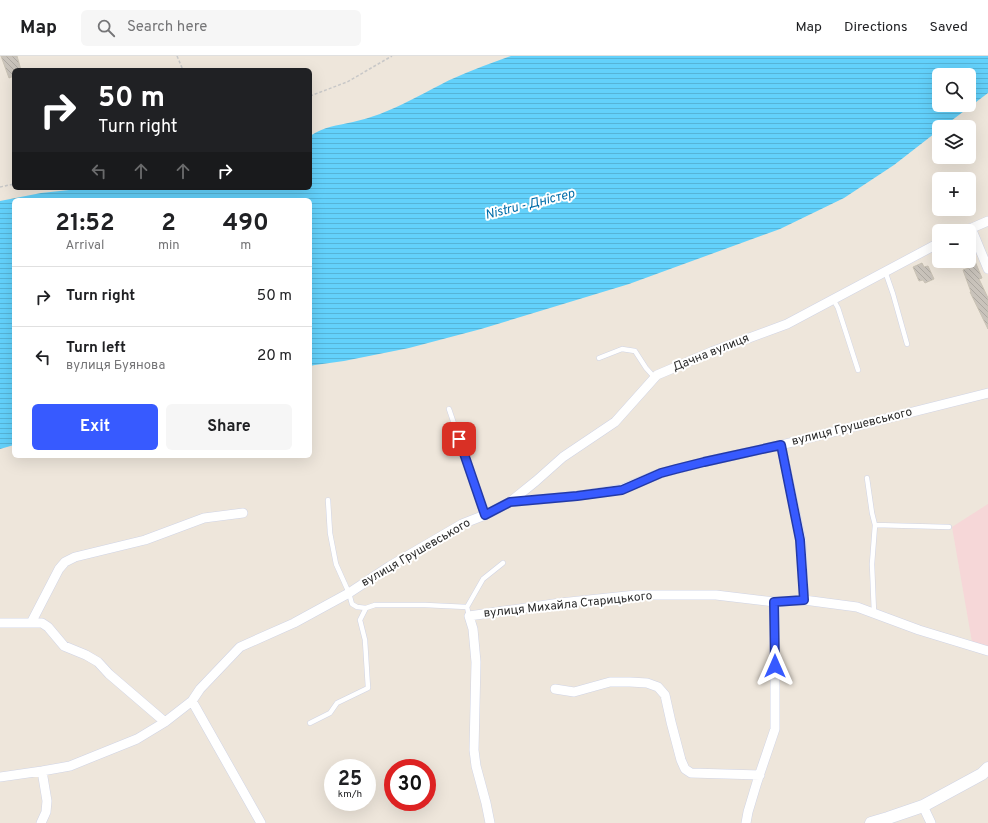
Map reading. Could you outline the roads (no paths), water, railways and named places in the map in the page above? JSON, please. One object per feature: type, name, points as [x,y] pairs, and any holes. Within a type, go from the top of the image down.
[{"type":"main road","points":[[871,823],[923,806],[982,774],[988,768]]},
{"type":"street","points":[[976,226],[988,221]]},
{"type":"street","name":"Дачна вулиця","points":[[510,502],[563,457],[615,422],[658,375],[711,352],[787,324],[932,246]]},
{"type":"street","points":[[976,246],[988,269]]},
{"type":"street","name":"вулиця Грушевського","points":[[0,777],[70,766],[138,739],[165,722],[192,701],[200,689],[240,647],[294,623],[348,593],[390,566],[462,524],[485,515],[510,502],[622,490],[661,473],[676,469],[781,445],[988,393]]},
{"type":"street","points":[[781,445],[800,540],[804,600]]},
{"type":"street","points":[[31,623],[59,569],[65,562],[75,557],[145,540],[204,518],[243,513]]},
{"type":"street","name":"вулиця Михайла Старицького","points":[[490,823],[476,766],[474,750],[476,662],[474,629],[468,612],[560,604],[636,595],[716,595],[774,602],[804,600],[857,606],[919,630],[988,651]]},
{"type":"street","points":[[746,823],[748,812],[775,730],[774,602]]},
{"type":"street","points":[[0,623],[42,623],[48,627],[64,646],[86,655],[98,662],[109,674],[165,722]]},
{"type":"street","points":[[555,689],[574,692],[610,682],[647,683],[658,687],[665,695],[681,760],[685,769],[691,773],[760,775]]},
{"type":"street","points":[[192,701],[261,823]]},
{"type":"street","points":[[40,823],[46,812],[47,802],[42,771]]},
{"type":"street","points":[[923,806],[931,823]]},
{"type":"lane","points":[[885,271],[907,344]]},
{"type":"lane","points":[[833,299],[838,308],[858,370]]},
{"type":"lane","points":[[599,358],[622,349],[635,351],[646,368],[655,378]]},
{"type":"lane","name":"вулиця Грушевського","points":[[449,409],[485,515]]},
{"type":"lane","points":[[867,478],[875,525],[872,564],[874,613]]},
{"type":"lane","points":[[328,500],[330,533],[336,564],[348,593]]},
{"type":"lane","points":[[875,525],[949,527]]},
{"type":"lane","points":[[468,612],[483,579],[502,563]]},
{"type":"lane","name":"вулиця Грушевського","points":[[348,593],[352,604],[357,607],[366,608],[375,605],[425,605],[468,612]]},
{"type":"lane","points":[[310,723],[330,713],[337,703],[368,688],[365,640],[360,620],[366,608]]},
{"type":"water","name":"Nistru - Дністер","points":[[511,56],[988,56],[988,93],[976,102],[976,68],[932,68],[932,112],[963,112],[952,120],[932,120],[932,135],[894,165],[844,198],[780,229],[629,284],[481,329],[409,348],[312,366],[312,198],[15,198],[69,190],[312,190],[312,135],[326,128],[380,114],[457,77]]},
{"type":"water","points":[[12,199],[12,446],[0,449],[0,201]]}]
